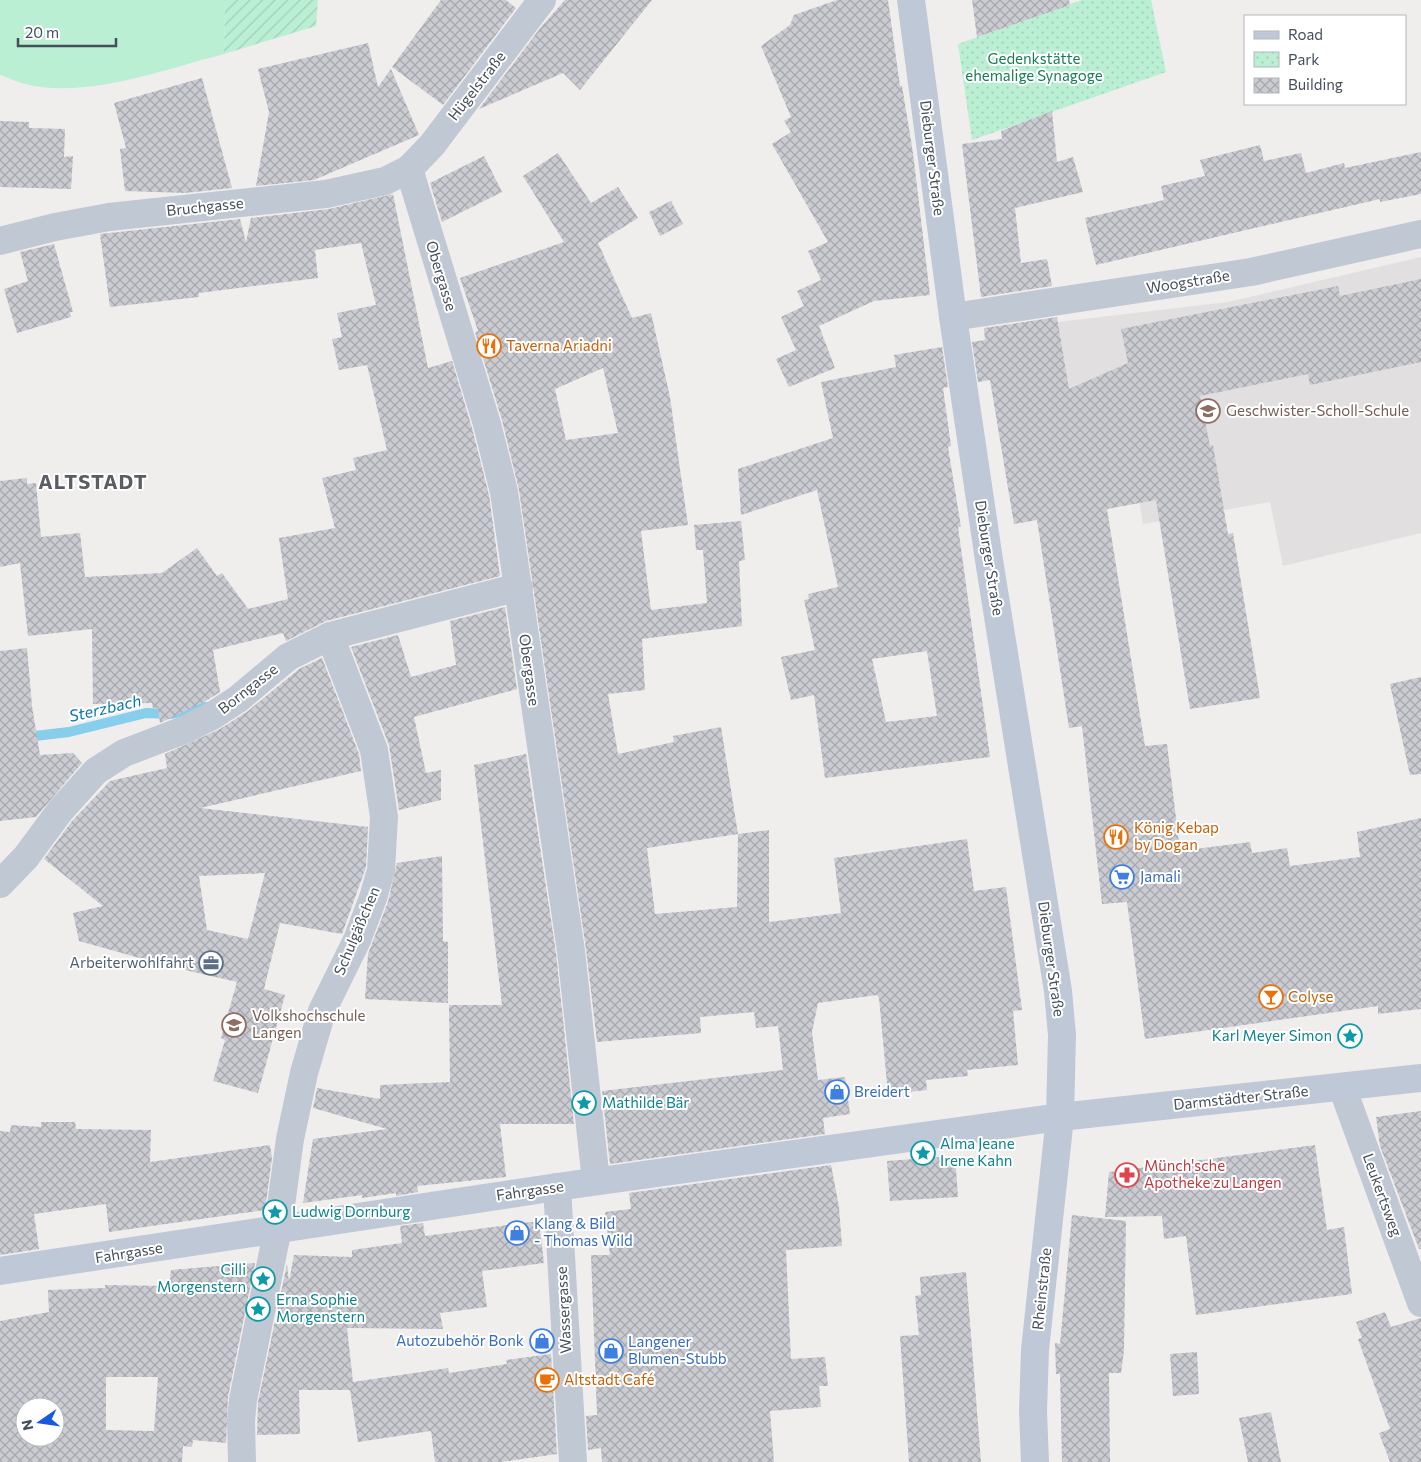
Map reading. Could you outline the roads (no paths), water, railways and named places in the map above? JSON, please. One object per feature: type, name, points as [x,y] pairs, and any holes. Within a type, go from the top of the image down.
[{"type":"street","name":"Hügelstraße","points":[[409,169],[432,145],[542,0]]},
{"type":"street","name":"Dieburger Straße","points":[[911,0],[952,318],[988,560],[1058,991],[1062,1035],[1060,1117]]},
{"type":"street","name":"Bruchgasse","points":[[0,241],[109,216],[344,191],[385,181],[409,169]]},
{"type":"street","name":"Obergasse","points":[[409,169],[490,434],[504,492],[571,951],[596,1181]]},
{"type":"street","name":"Woogstraße","points":[[952,318],[1251,272],[1421,234]]},
{"type":"street","name":"Borngasse","points":[[0,884],[96,771],[124,753],[184,730],[212,716],[238,699],[288,657],[330,636],[519,587]]},
{"type":"street","name":"Schulgäßchen","points":[[242,1462],[241,1421],[243,1400],[278,1228],[290,1139],[322,1011],[374,898],[382,862],[384,817],[374,750],[330,636]]},
{"type":"street","name":"Darmstädter Straße","points":[[1060,1117],[1421,1078]]},
{"type":"street","name":"Leukertsweg","points":[[1342,1087],[1421,1302]]},
{"type":"street","name":"Fahrgasse","points":[[0,1271],[596,1181],[1060,1117]]},
{"type":"street","name":"Rheinstraße","points":[[1035,1462],[1033,1411],[1035,1350],[1060,1117]]},
{"type":"street","name":"Wassergasse","points":[[556,1187],[573,1462]]},
{"type":"waterway","name":"Sterzbach","points":[[0,740],[69,732],[146,713],[170,714],[206,707]]},
{"type":"place","name":"Taverna Ariadni","points":[[489,346]]},
{"type":"place","name":"Geschwister-Scholl-Schule","points":[[1208,411]]},
{"type":"place","name":"König Kebap by Dogan","points":[[1116,837]]},
{"type":"place","name":"Jamali","points":[[1122,877]]},
{"type":"place","name":"Arbeiterwohlfahrt","points":[[211,963]]},
{"type":"place","name":"Colyse","points":[[1271,997]]},
{"type":"place","name":"Volkshochschule Langen","points":[[234,1025]]},
{"type":"place","name":"Karl Meyer Simon","points":[[1350,1036]]},
{"type":"place","name":"Breidert","points":[[837,1092]]},
{"type":"place","name":"Mathilde Bär","points":[[584,1103]]},
{"type":"place","name":"Alma Jeane Irene Kahn","points":[[923,1153]]},
{"type":"place","name":"Münch'sche Apotheke zu Langen","points":[[1127,1175]]},
{"type":"place","name":"Ludwig Dornburg","points":[[275,1212]]},
{"type":"place","name":"Klang & Bild - Thomas Wild","points":[[517,1233]]},
{"type":"place","name":"Cilli Morgenstern","points":[[263,1279]]},
{"type":"place","name":"Erna Sophie Morgenstern","points":[[258,1309]]},
{"type":"place","name":"Autozubehör Bonk","points":[[542,1341]]},
{"type":"place","name":"Langener Blumen-Stubb","points":[[611,1351]]},
{"type":"place","name":"Altstadt Café","points":[[547,1380]]},
{"type":"district","name":"ALTSTADT","points":[[93,482]]},
{"type":"park label","name":"Gedenkstätte ehemalige Synagoge","points":[[1034,68]]}]
